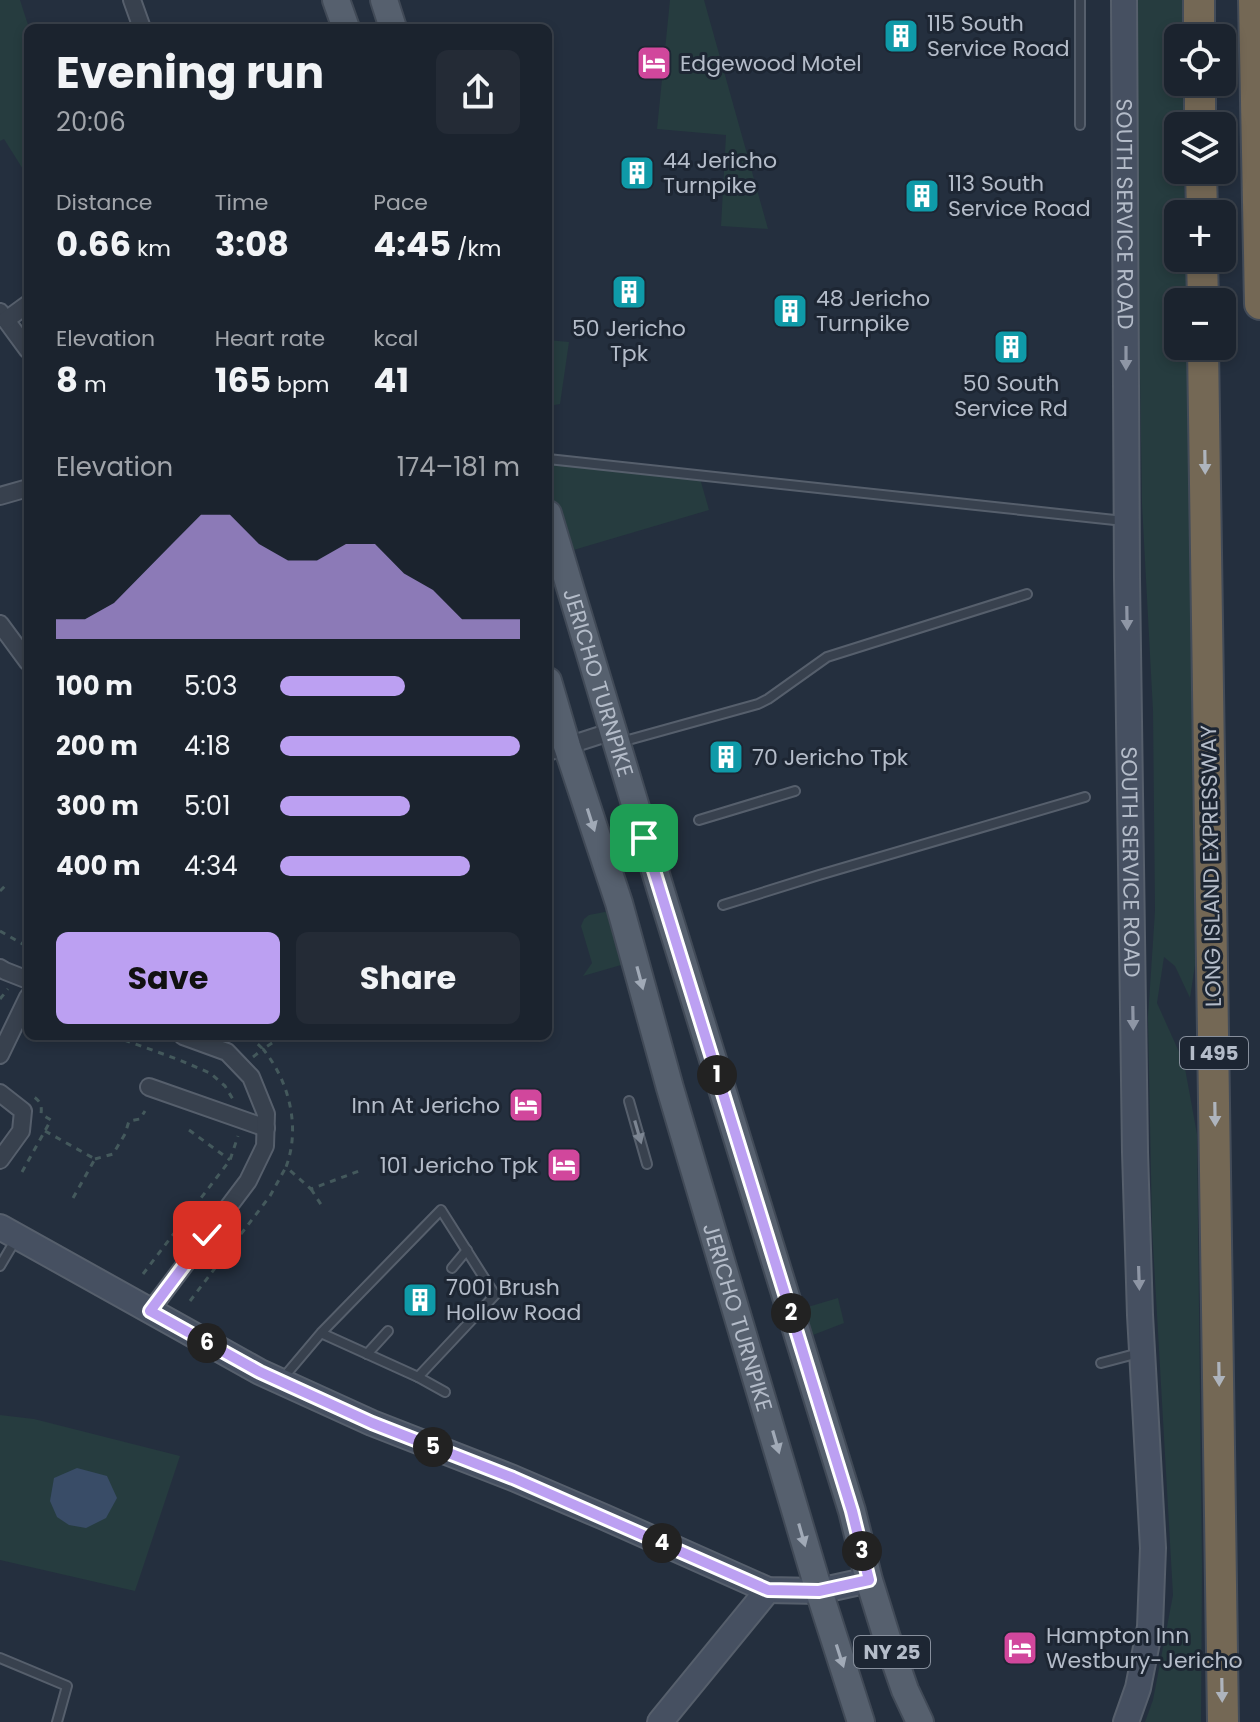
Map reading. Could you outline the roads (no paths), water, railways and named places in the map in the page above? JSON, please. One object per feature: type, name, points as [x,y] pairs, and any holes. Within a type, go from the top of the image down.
[{"type":"highway","points":[[1199,0],[1199,24]]},
{"type":"highway","points":[[1254,0],[1260,304]]},
{"type":"highway","name":"LONG ISLAND EXPRESSWAY","points":[[1203,360],[1223,1722]]},
{"type":"main road","points":[[336,0],[345,24]]},
{"type":"main road","points":[[384,0],[392,24]]},
{"type":"main road","name":"SOUTH SERVICE ROAD","points":[[1124,0],[1135,1142],[1153,1548],[1150,1627],[1138,1688],[1126,1722]]},
{"type":"main road","name":"JERICHO TURNPIKE","points":[[552,528],[852,1511],[869,1580],[905,1690],[920,1722]]},
{"type":"main road","name":"JERICHO TURNPIKE","points":[[552,707],[558,749],[620,909],[819,1591],[861,1722]]},
{"type":"main road","points":[[8,1232],[251,1367],[372,1423],[513,1478],[768,1590],[819,1591],[869,1580]]},
{"type":"main road","points":[[660,1722],[768,1590]]},
{"type":"street","points":[[132,0],[141,24]]},
{"type":"street","points":[[24,306],[3,316],[24,345]]},
{"type":"street","points":[[0,496],[24,489]]},
{"type":"street","points":[[0,624],[24,657]]},
{"type":"street","points":[[558,749],[614,737]]},
{"type":"street","points":[[0,968],[24,978]]},
{"type":"street","points":[[0,1055],[24,1005]]},
{"type":"street","points":[[150,1311],[248,1181],[265,1146],[266,1114],[251,1077],[227,1052],[194,1040]]},
{"type":"street","points":[[149,1087],[266,1128]]},
{"type":"street","points":[[0,1093],[23,1111],[21,1131],[0,1160]]},
{"type":"lane","points":[[1080,0],[1080,125]]},
{"type":"lane","points":[[552,459],[1127,521]]},
{"type":"lane","points":[[614,737],[758,704],[827,657],[1027,594]]},
{"type":"lane","points":[[699,820],[795,791]]},
{"type":"lane","points":[[723,905],[1085,797]]},
{"type":"lane","points":[[629,1101],[647,1164]]},
{"type":"lane","points":[[281,1381],[321,1333],[441,1210],[495,1295],[418,1377]]},
{"type":"lane","points":[[0,1266],[8,1232]]},
{"type":"lane","points":[[452,1268],[467,1250]]},
{"type":"lane","points":[[367,1354],[388,1331]]},
{"type":"lane","points":[[321,1333],[445,1392]]},
{"type":"lane","points":[[1101,1363],[1142,1352]]},
{"type":"lane","points":[[0,1658],[67,1686],[57,1722]]},
{"type":"water","points":[[77,1468],[107,1476],[117,1498],[106,1518],[86,1528],[69,1525],[57,1517],[50,1501],[54,1478]]},
{"type":"place","name":"115 South Service Road","points":[[901,36]]},
{"type":"place","name":"Edgewood Motel","points":[[654,63]]},
{"type":"place","name":"44 Jericho Turnpike","points":[[637,173]]},
{"type":"place","name":"113 South Service Road","points":[[922,196]]},
{"type":"place","name":"50 Jericho Tpk","points":[[629,292]]},
{"type":"place","name":"48 Jericho Turnpike","points":[[790,311]]},
{"type":"place","name":"50 South Service Rd","points":[[1011,347]]},
{"type":"place","name":"70 Jericho Tpk","points":[[726,757]]},
{"type":"place","name":"Inn At Jericho","points":[[526,1105]]},
{"type":"place","name":"101 Jericho Tpk","points":[[564,1165]]},
{"type":"place","name":"7001 Brush Hollow Road","points":[[420,1300]]},
{"type":"place","name":"Hampton Inn Westbury-Jericho","points":[[1020,1648]]}]
